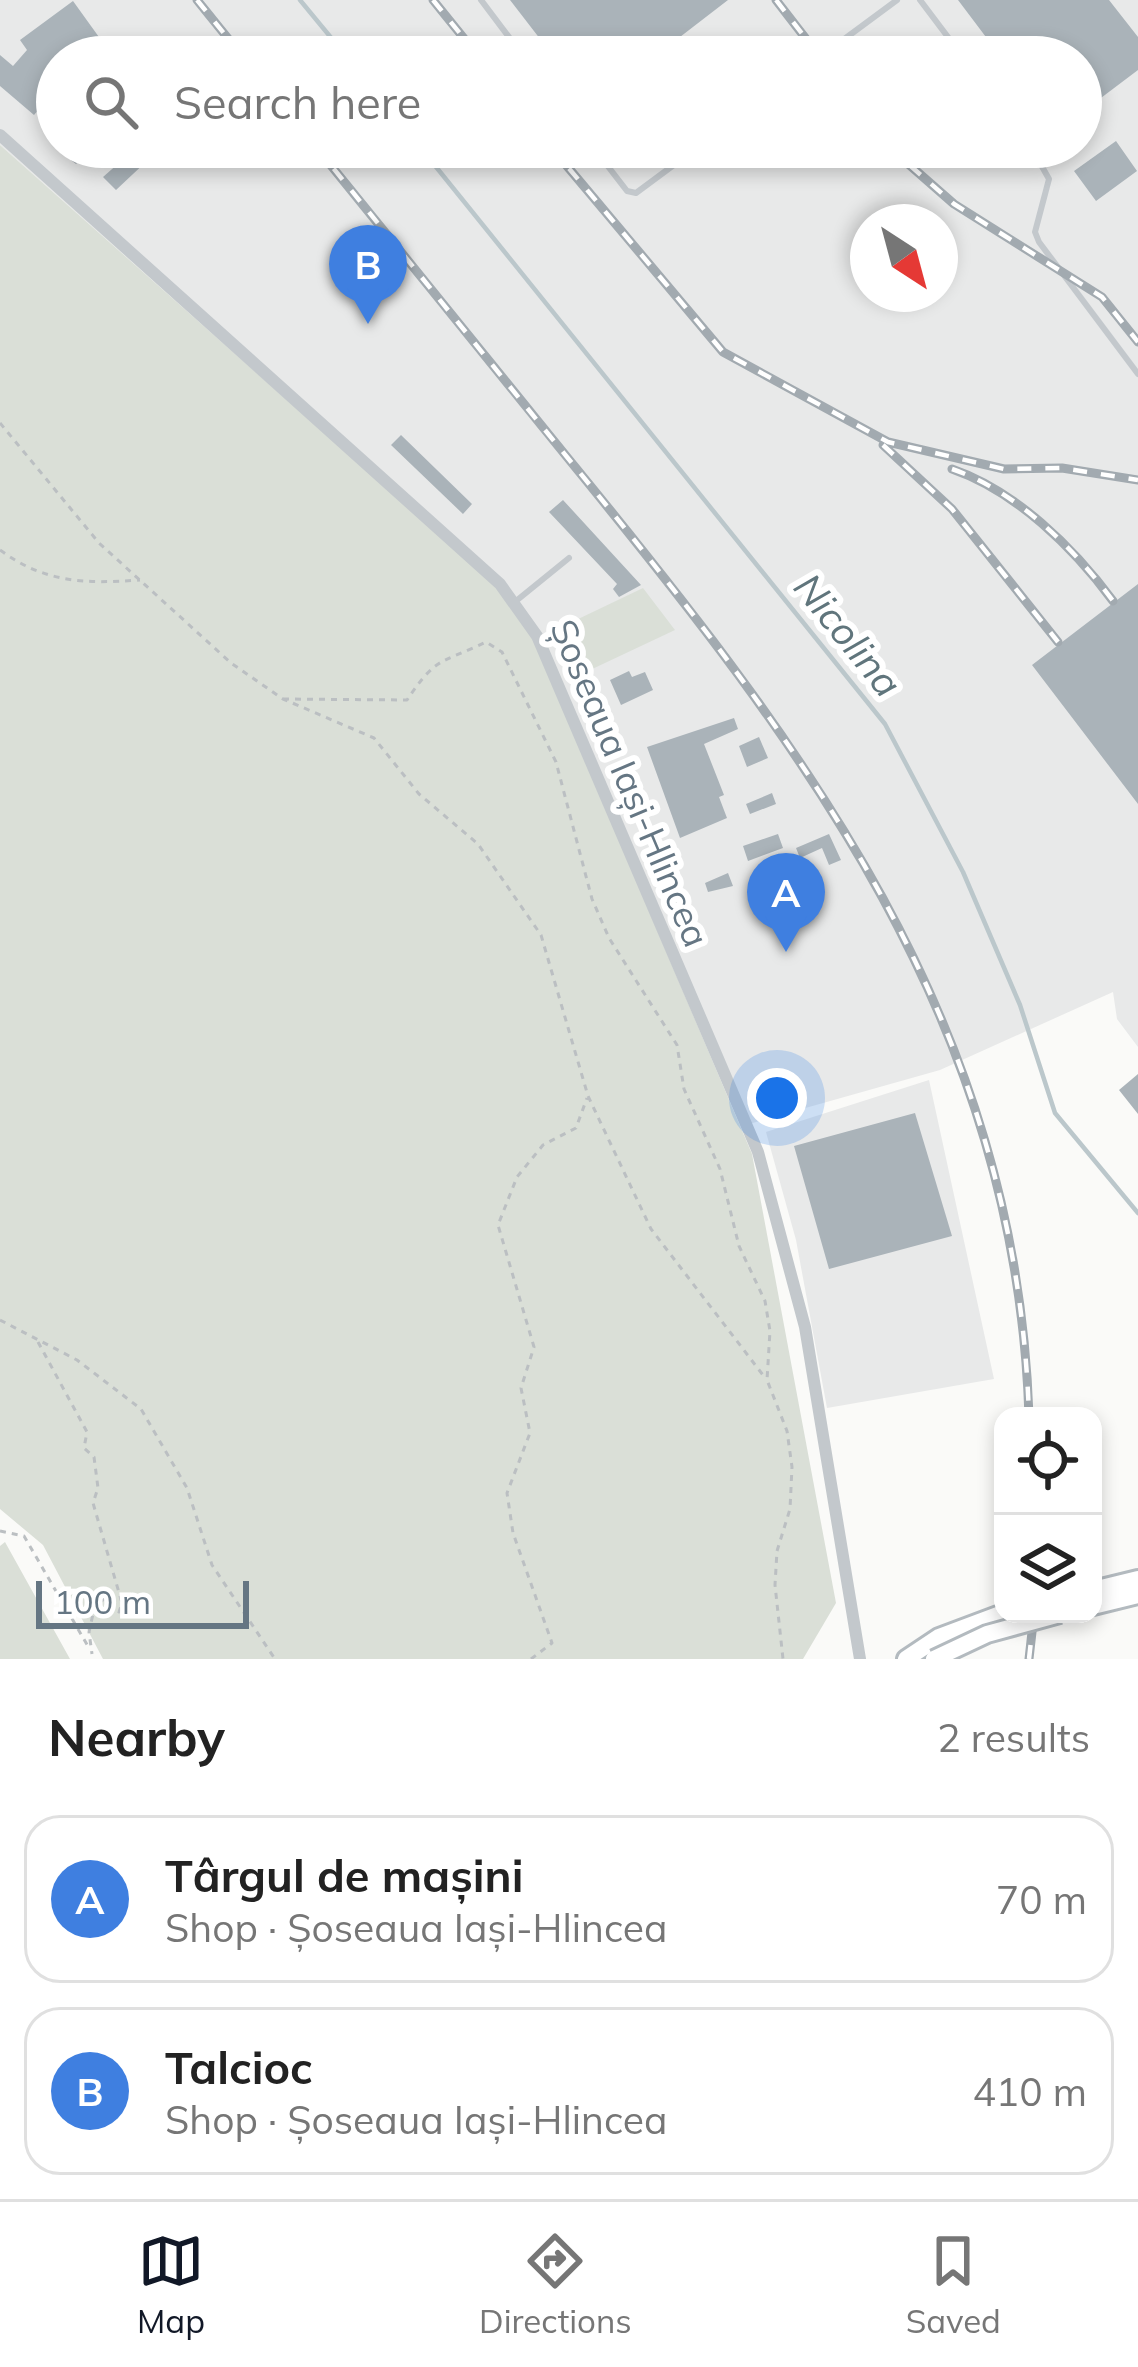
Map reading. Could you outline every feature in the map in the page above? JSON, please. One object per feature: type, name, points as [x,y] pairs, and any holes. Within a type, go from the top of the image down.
[{"type":"main road","points":[[1102,1588],[1138,1579]]},
{"type":"main road","points":[[1102,1604],[1138,1595]]},
{"type":"main road","points":[[906,1659],[939,1637],[994,1616]]},
{"type":"main road","points":[[934,1659],[987,1634],[1027,1623]]},
{"type":"street","name":"Șoseaua Iași-Hlincea","points":[[0,135],[36,168]]},
{"type":"street","name":"Șoseaua Iași-Hlincea","points":[[36,168],[516,602],[537,636],[758,1152],[808,1342],[860,1659]]},
{"type":"lane","points":[[481,0],[508,36]]},
{"type":"lane","points":[[848,36],[897,0]]},
{"type":"lane","points":[[920,0],[947,36]]},
{"type":"lane","points":[[609,168],[627,191],[636,193],[670,168]]},
{"type":"lane","points":[[1043,168],[1049,179],[1035,232],[1039,242],[1138,374]]},
{"type":"lane","points":[[516,602],[568,558]]},
{"type":"path","points":[[0,423],[100,543],[230,663],[283,699],[374,738],[419,794],[478,844],[541,935],[588,1096],[651,1229],[767,1380],[787,1431],[792,1467],[790,1509],[777,1551],[776,1585],[783,1659]]},
{"type":"path","points":[[0,550],[30,572],[80,584],[142,580]]},
{"type":"path","points":[[283,699],[407,700],[429,666],[449,655],[486,643],[502,652],[556,762],[579,856],[609,938],[676,1045],[685,1089],[730,1198],[739,1246],[765,1301],[770,1331],[767,1380]]},
{"type":"path","points":[[531,1659],[552,1642],[513,1533],[507,1492],[530,1433],[521,1388],[534,1346],[498,1225],[517,1177],[543,1145],[575,1128],[588,1096]]},
{"type":"path","points":[[0,1320],[76,1360],[141,1409],[187,1488],[212,1564],[275,1659]]},
{"type":"path","points":[[37,1339],[87,1432],[84,1448],[94,1457],[98,1488],[92,1503],[122,1603],[119,1612],[106,1598],[94,1605],[89,1633],[94,1656]]},
{"type":"path","points":[[0,1532],[24,1536],[94,1656]]},
{"type":"shaded area","points":[[0,0],[1138,0],[1138,1047],[1117,1019],[1113,992],[940,1070],[742,1126],[520,607],[0,145]]},
{"type":"shaded area","points":[[0,145],[520,607],[752,1154],[836,1603],[803,1659],[103,1659],[43,1545],[0,1509]]},
{"type":"shaded area","points":[[643,588],[675,630],[571,679],[551,632]]},
{"type":"shaded area","points":[[929,1080],[994,1379],[827,1408],[796,1240],[766,1132]]},
{"type":"shaded area","points":[[5,1542],[70,1659],[0,1659],[0,1546]]},
{"type":"building","points":[[510,0],[728,0],[681,36],[538,36]]},
{"type":"building","points":[[958,0],[1109,0],[1138,37],[1138,70],[1102,97],[1102,36],[985,36]]},
{"type":"building","points":[[73,1],[98,36],[36,36],[34,115],[0,86],[0,55],[13,66],[27,50],[20,40]]},
{"type":"building","points":[[1116,141],[1137,171],[1096,201],[1074,171],[1102,168],[1102,151]]},
{"type":"building","points":[[113,168],[139,168],[116,190],[103,177]]},
{"type":"building","points":[[401,435],[472,504],[463,514],[391,445]]},
{"type":"building","points":[[563,500],[641,585],[619,597],[613,589],[617,584],[549,512]]},
{"type":"building","points":[[1138,584],[1138,804],[1032,665]]},
{"type":"building","points":[[629,671],[632,677],[645,672],[653,690],[621,705],[610,680]]},
{"type":"building","points":[[734,718],[738,729],[704,744],[724,795],[719,797],[727,818],[680,838],[647,747]]},
{"type":"building","points":[[759,737],[768,758],[747,767],[739,746]]},
{"type":"building","points":[[772,793],[776,804],[750,814],[746,804]]},
{"type":"building","points":[[778,834],[783,848],[748,861],[743,846]]},
{"type":"building","points":[[829,834],[841,860],[829,865],[822,848],[800,858],[796,848]]},
{"type":"building","points":[[728,873],[733,886],[708,892],[705,883]]},
{"type":"building","points":[[1138,1074],[1138,1114],[1119,1090]]},
{"type":"building","points":[[915,1113],[952,1236],[829,1269],[794,1146]]},
{"type":"waterway","name":"Nicolina","points":[[300,0],[330,36]]},
{"type":"waterway","name":"Nicolina","points":[[437,168],[885,724],[963,872],[1020,1005],[1055,1113],[1138,1213]]},
{"type":"railway","points":[[197,0],[226,36]]},
{"type":"railway","points":[[433,0],[462,36]]},
{"type":"railway","points":[[776,0],[804,36]]},
{"type":"railway","points":[[333,168],[738,674],[814,784],[882,898],[940,1016],[985,1140],[1015,1273],[1028,1407]]},
{"type":"railway","points":[[569,168],[723,352],[888,442],[1004,469],[1062,468],[1138,480]]},
{"type":"railway","points":[[913,168],[954,204],[1102,297],[1138,342]]},
{"type":"railway","points":[[883,445],[952,509],[1058,642]]},
{"type":"railway","points":[[952,469],[999,491],[1042,523],[1113,601]]},
{"type":"railway","points":[[1029,1659],[1033,1623]]},
{"type":"place","name":"Talcioc","points":[[368,324]]},
{"type":"place","name":"Târgul de mașini","points":[[786,952]]}]
